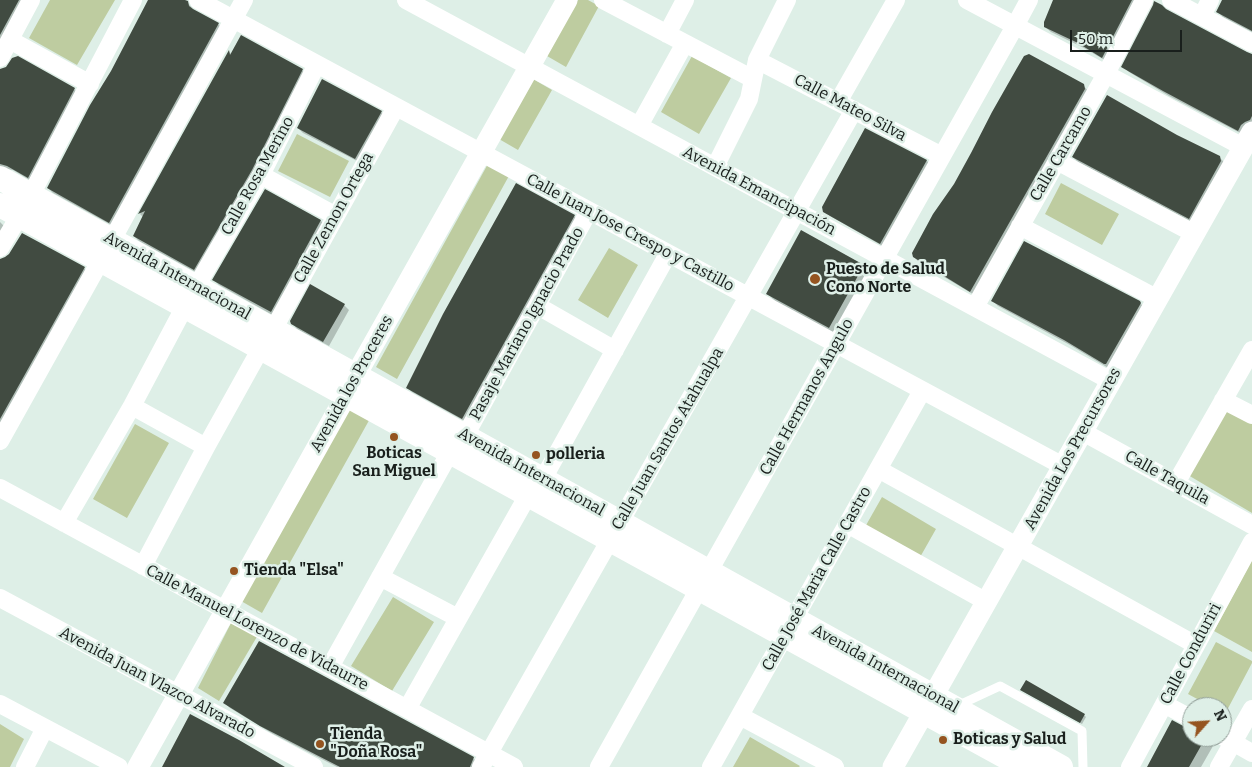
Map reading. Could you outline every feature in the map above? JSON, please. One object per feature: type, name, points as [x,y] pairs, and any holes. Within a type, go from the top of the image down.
[{"type":"main road","name":"Avenida Internacional","points":[[0,178],[31,195],[106,250]]},
{"type":"main road","name":"Avenida Internacional","points":[[10,210],[106,250],[929,704],[1024,767]]},
{"type":"main road","name":"Avenida Internacional","points":[[929,704],[954,708],[1061,767]]},
{"type":"street","points":[[0,58],[31,0]]},
{"type":"street","points":[[31,195],[133,0]]},
{"type":"street","name":"Calle Juan Jose Crespo y Castillo","points":[[198,0],[1063,466]]},
{"type":"street","points":[[0,440],[244,0]]},
{"type":"street","name":"Avenida Emancipación","points":[[406,0],[1111,381]]},
{"type":"street","name":"Avenida los Proceres","points":[[138,767],[567,0]]},
{"type":"street","points":[[603,0],[753,79]]},
{"type":"street","points":[[667,34],[685,0]]},
{"type":"street","points":[[715,167],[749,99],[757,60],[787,0]]},
{"type":"street","points":[[838,102],[896,0]]},
{"type":"street","points":[[967,0],[994,6],[1015,26],[1106,74],[1248,140]]},
{"type":"street","name":"Calle Hermanos Angulo","points":[[599,767],[1029,0]]},
{"type":"street","name":"Calle Carcamo","points":[[975,307],[1106,74],[1144,0]]},
{"type":"street","points":[[1171,0],[1252,43]]},
{"type":"street","points":[[1202,16],[1210,0]]},
{"type":"street","points":[[10,40],[90,84]]},
{"type":"street","points":[[639,126],[685,43]]},
{"type":"street","name":"Calle Mateo Silva","points":[[757,60],[942,156]]},
{"type":"street","name":"Calle Rosa Merino","points":[[64,523],[132,406],[191,297],[261,175],[317,64]]},
{"type":"street","name":"Calle Zemon Ortega","points":[[143,566],[206,447],[396,107]]},
{"type":"street","name":"Calle Juan Santos Atahualpa","points":[[485,760],[854,110]]},
{"type":"street","name":"Avenida Los Precursores","points":[[893,767],[1248,140]]},
{"type":"street","points":[[1058,161],[1194,234]]},
{"type":"street","points":[[261,175],[336,216]]},
{"type":"street","points":[[0,248],[10,210]]},
{"type":"street","name":"Pasaje Mariano Ignacio Prado","points":[[330,667],[380,577],[538,306],[589,211]]},
{"type":"street","points":[[1020,226],[1158,299]]},
{"type":"street","points":[[407,709],[615,350],[668,254]]},
{"type":"street","points":[[538,306],[615,350]]},
{"type":"street","points":[[1176,483],[1252,350]]},
{"type":"street","name":"Calle José Maria Calle Castro","points":[[711,767],[922,391]]},
{"type":"street","points":[[1223,400],[1252,415]]},
{"type":"street","points":[[132,406],[206,447]]},
{"type":"street","name":"Calle Taquila","points":[[1083,432],[1252,525]]},
{"type":"street","points":[[878,469],[1196,645]]},
{"type":"street","name":"Calle Manuel Lorenzo de Vidaurre","points":[[0,488],[407,709],[485,760],[514,767]]},
{"type":"street","points":[[847,524],[987,602]]},
{"type":"street","name":"Calle Conduriri","points":[[1130,767],[1252,542]]},
{"type":"street","points":[[380,577],[458,618]]},
{"type":"street","name":"Avenida Juan Vlazco Alvarado","points":[[0,598],[314,767]]},
{"type":"street","points":[[0,704],[119,767]]},
{"type":"street","points":[[1164,704],[1182,714]]},
{"type":"street","points":[[1232,735],[1252,709]]},
{"type":"street","points":[[740,716],[835,767]]},
{"type":"street","points":[[25,767],[45,728]]},
{"type":"street","points":[[1232,742],[1252,753]]},
{"type":"street","points":[[1219,767],[1226,747]]},
{"type":"lane","points":[[954,708],[1000,686],[1082,731],[1083,767]]},
{"type":"green space","points":[[50,0],[115,0],[77,65],[29,38]]},
{"type":"green space","points":[[578,0],[588,0],[599,6],[566,67],[547,56]]},
{"type":"green space","points":[[692,56],[731,78],[699,134],[661,112]]},
{"type":"green space","points":[[533,79],[552,90],[518,150],[499,139]]},
{"type":"green space","points":[[297,134],[349,161],[330,197],[278,171]]},
{"type":"green space","points":[[489,162],[510,174],[397,379],[376,367]]},
{"type":"green space","points":[[1061,183],[1119,214],[1102,245],[1045,214]]},
{"type":"green space","points":[[609,248],[638,265],[608,318],[578,300]]},
{"type":"green space","points":[[352,403],[372,415],[262,613],[241,601]]},
{"type":"green space","points":[[1226,407],[1252,422],[1252,513],[1188,475]]},
{"type":"green space","points":[[135,424],[169,443],[127,518],[93,499]]},
{"type":"green space","points":[[882,497],[936,529],[919,559],[865,527]]},
{"type":"green space","points":[[1252,560],[1252,652],[1214,631]]},
{"type":"green space","points":[[393,597],[434,622],[392,691],[351,666]]},
{"type":"green space","points":[[232,621],[258,635],[219,701],[198,688]]},
{"type":"green space","points":[[1216,642],[1252,661],[1232,701],[1232,697],[1194,697],[1188,694]]},
{"type":"green space","points":[[0,724],[24,739],[10,767],[0,767]]},
{"type":"green space","points":[[750,737],[800,766],[733,767]]},
{"type":"building","points":[[0,0],[19,0],[0,35]]},
{"type":"building","points":[[148,0],[185,0],[188,1],[189,6],[193,9],[219,23],[109,223],[47,188]]},
{"type":"building","points":[[1053,0],[1132,0],[1102,58],[1078,43],[1044,27],[1044,22]]},
{"type":"building","points":[[1222,0],[1252,0],[1252,31],[1216,12]]},
{"type":"building","points":[[1154,1],[1252,54],[1252,116],[1250,120],[1241,125],[1238,131],[1121,67]]},
{"type":"building","points":[[241,35],[303,69],[252,170],[194,270],[133,236],[145,211],[138,214],[229,50],[230,55]]},
{"type":"building","points":[[1029,54],[1084,84],[1085,89],[970,292],[913,257],[912,253],[933,214],[954,184],[1024,56]]},
{"type":"building","points":[[18,56],[75,88],[28,178],[0,164],[0,69],[6,67],[12,58]]},
{"type":"building","points":[[322,79],[382,111],[355,159],[297,128]]},
{"type":"building","points":[[1107,95],[1177,135],[1220,156],[1221,161],[1189,219],[1072,157]]},
{"type":"building","points":[[865,128],[927,160],[880,244],[823,212],[822,207]]},
{"type":"building","points":[[516,183],[575,215],[462,419],[406,388],[443,314]]},
{"type":"building","points":[[265,189],[321,220],[271,312],[212,280]]},
{"type":"building","name":"Puesto de Salud Cono Norte","points":[[801,230],[864,265],[829,328],[766,294]]},
{"type":"building","points":[[22,233],[85,267],[0,419],[0,259],[9,254]]},
{"type":"building","points":[[1024,241],[1140,301],[1141,303],[1106,364],[991,301]]},
{"type":"building","points":[[310,284],[345,304],[323,342],[291,324],[290,321]]},
{"type":"building","points":[[259,641],[474,757],[470,767],[340,767],[260,726],[223,703]]},
{"type":"building","points":[[1026,680],[1085,714],[1080,723],[1020,690]]},
{"type":"building","points":[[190,714],[239,740],[285,767],[162,767]]},
{"type":"building","points":[[1172,720],[1182,725],[1182,747],[1200,747],[1189,767],[1147,767]]},
{"type":"place","name":"Puesto de Salud Cono Norte","points":[[815,279]]},
{"type":"place","name":"Boticas San Miguel","points":[[394,437]]},
{"type":"place","name":"polleria","points":[[536,455]]},
{"type":"place","name":"Tienda \"Elsa\"","points":[[234,571]]},
{"type":"place","name":"Boticas y Salud","points":[[943,740]]},
{"type":"place","name":"Tienda \"Doña Rosa\"","points":[[320,744]]}]
